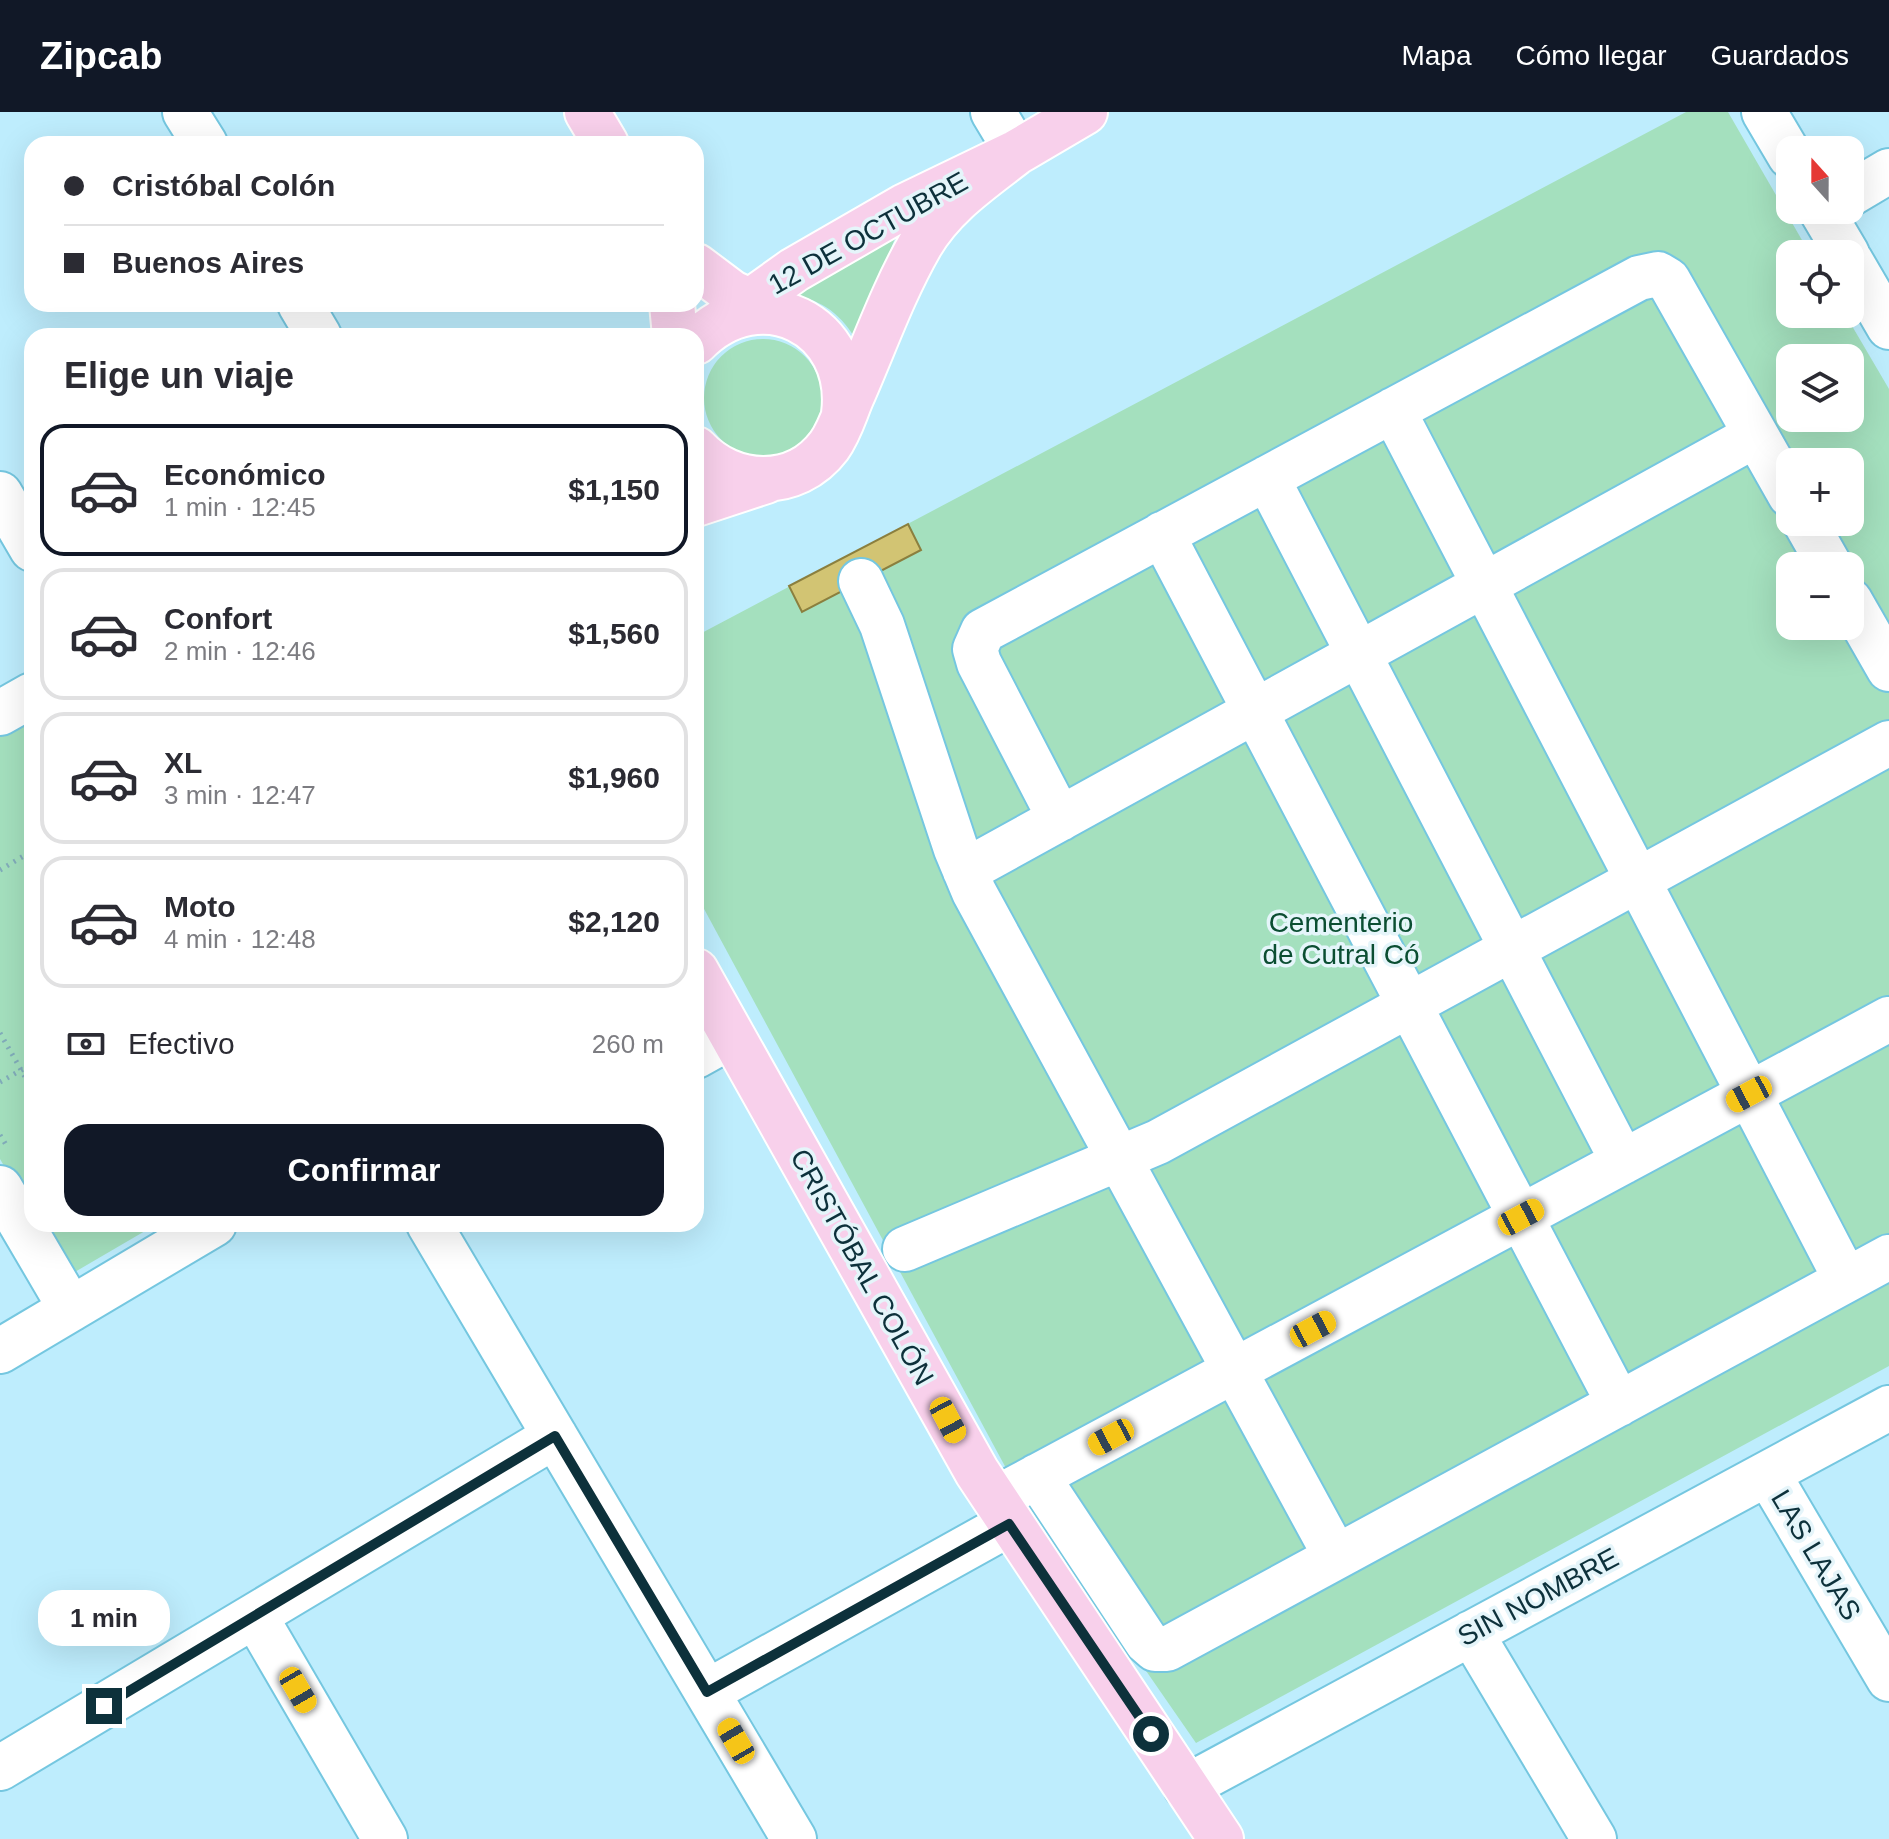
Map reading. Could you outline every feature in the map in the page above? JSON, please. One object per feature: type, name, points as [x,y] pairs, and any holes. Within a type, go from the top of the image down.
[{"type":"main road","points":[[587,112],[601,136]]},
{"type":"main road","name":"12 DE OCTUBRE","points":[[717,325],[794,270],[905,206],[1017,152],[1085,112]]},
{"type":"main road","name":"12 DE OCTUBRE","points":[[704,501],[788,475],[817,458],[829,445],[927,233],[957,199],[1017,152]]},
{"type":"main road","points":[[689,312],[717,325],[718,284],[704,273]]},
{"type":"main road","name":"12 DE OCTUBRE","points":[[717,325],[807,324],[831,348],[845,380],[844,414]]},
{"type":"main road","points":[[704,458],[738,477],[772,479]]},
{"type":"main road","name":"CRISTÓBAL COLÓN","points":[[704,1004],[714,1046],[1001,1511],[1221,1839]]},
{"type":"street","points":[[185,112],[200,136]]},
{"type":"street","points":[[993,112],[1017,152]]},
{"type":"street","points":[[1764,112],[1778,136]]},
{"type":"street","points":[[1864,186],[1889,171]]},
{"type":"street","points":[[1060,819],[979,663],[976,642],[988,628],[1639,278],[1658,274],[1671,285],[1776,470]]},
{"type":"street","points":[[1864,284],[1889,327]]},
{"type":"street","points":[[1393,410],[1846,1280]]},
{"type":"street","points":[[965,871],[1756,435]]},
{"type":"street","points":[[1267,478],[1623,1162]]},
{"type":"street","points":[[0,494],[24,535]]},
{"type":"street","points":[[1162,534],[1619,1404]]},
{"type":"street","points":[[861,581],[882,625],[965,871],[992,926],[1336,1557]]},
{"type":"street","points":[[1864,625],[1889,669]]},
{"type":"street","points":[[0,713],[24,700]]},
{"type":"street","points":[[905,1249],[1158,1142],[1889,743]]},
{"type":"street","points":[[707,1692],[1001,1511],[1037,1476],[1889,1019]]},
{"type":"street","points":[[0,1188],[24,1229]]},
{"type":"street","points":[[26,1232],[71,1309]]},
{"type":"street","points":[[0,1351],[201,1232]]},
{"type":"street","points":[[434,1232],[794,1839]]},
{"type":"street","points":[[1037,1476],[1147,1642],[1155,1649],[1173,1646],[1889,1257]]},
{"type":"street","name":"SIN NOMBRE","points":[[1186,1787],[1889,1408]]},
{"type":"street","points":[[1,1766],[555,1436]]},
{"type":"street","name":"LAS LAJAS","points":[[1768,1474],[1889,1679]]},
{"type":"street","points":[[255,1616],[385,1839]]},
{"type":"street","points":[[1471,1633],[1594,1839]]},
{"type":"path","points":[[0,870],[24,856]]},
{"type":"path","points":[[0,1033],[24,1075]]},
{"type":"path","points":[[0,1082],[24,1068]]},
{"type":"green space","name":"Cementerio de Cutral Có","points":[[1686,112],[1728,112],[1776,195],[1776,224],[1793,224],[1802,240],[1776,240],[1776,328],[1853,328],[1863,344],[1776,344],[1776,432],[1864,432],[1864,346],[1889,389],[1889,1366],[1196,1743],[1007,1470],[704,909],[704,632]]},
{"type":"green space","points":[[898,231],[855,338],[835,313],[808,299],[787,295]]},
{"type":"green space","points":[[763,339],[786,343],[805,356],[818,375],[822,398],[818,421],[805,440],[786,453],[763,457],[740,453],[721,440],[708,421],[704,398],[708,375],[721,356],[740,343]]},
{"type":"green space","points":[[24,722],[24,1200],[0,1159],[0,735]]},
{"type":"green space","points":[[43,1232],[143,1232],[68,1276]]},
{"type":"building","points":[[908,524],[921,550],[802,612],[789,586]]},
{"type":"route","points":[[104,1706],[555,1436],[707,1692],[1009,1524],[1151,1734]]}]
